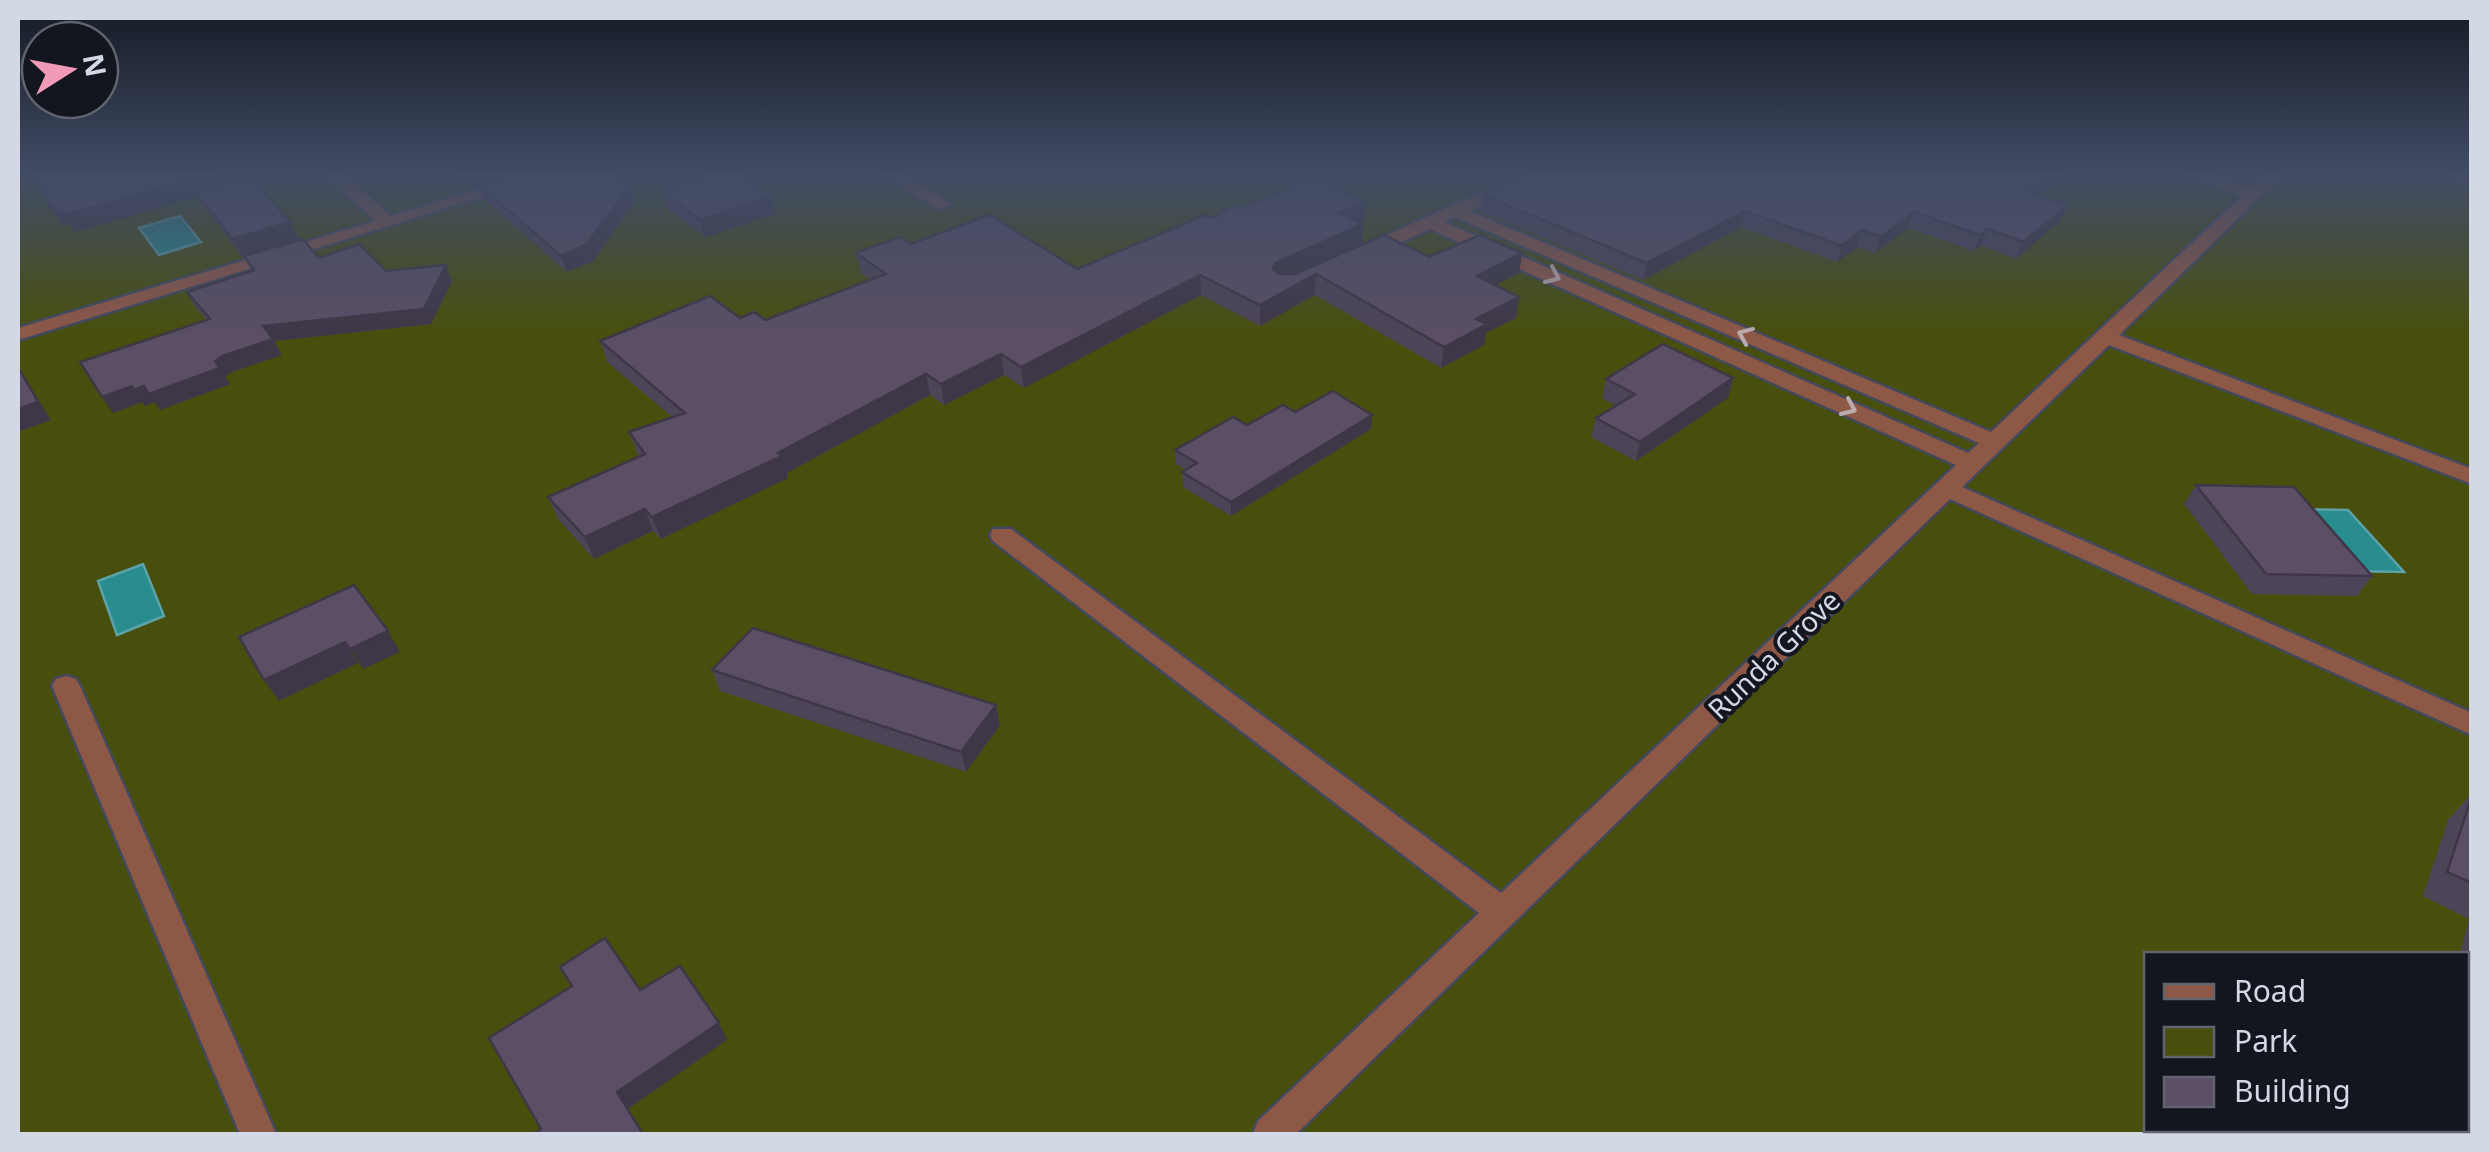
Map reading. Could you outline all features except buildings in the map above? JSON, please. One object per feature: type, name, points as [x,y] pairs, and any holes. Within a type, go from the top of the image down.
[{"type":"street","points":[[18,334],[369,228]]},
{"type":"street","points":[[1354,256],[1420,228]]},
{"type":"street","points":[[1442,228],[1973,464]]},
{"type":"street","points":[[1494,228],[1996,442]]},
{"type":"street","name":"Runda Grove","points":[[1271,1134],[2219,228]]},
{"type":"street","points":[[2106,337],[2472,477]]},
{"type":"street","points":[[1947,488],[2472,725]]},
{"type":"street","points":[[1002,536],[1503,913]]},
{"type":"street","points":[[66,686],[258,1134]]},
{"type":"green space","points":[[18,228],[2471,228],[2471,1134],[18,1134]]},
{"type":"shaded area","points":[[139,228],[189,228],[201,242],[159,255]]},
{"type":"shaded area","points":[[2291,509],[2348,510],[2404,572],[2345,571]]},
{"type":"shaded area","points":[[143,564],[164,616],[117,635],[98,581]]}]
